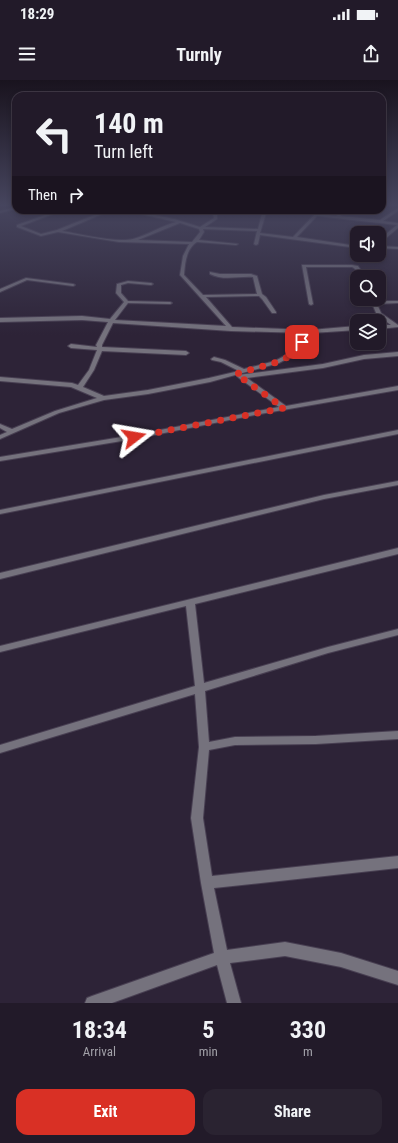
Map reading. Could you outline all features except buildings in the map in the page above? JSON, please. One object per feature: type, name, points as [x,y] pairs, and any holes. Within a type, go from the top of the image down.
[{"type":"street","points":[[188,249],[182,266],[182,276],[231,329]]},
{"type":"street","points":[[311,304],[304,266],[352,266],[356,267],[358,270]]},
{"type":"street","points":[[212,273],[217,276],[255,276],[260,295],[274,312]]},
{"type":"street","points":[[0,291],[26,279],[73,285]]},
{"type":"street","points":[[151,284],[128,282],[119,284],[117,293],[119,297],[127,302],[170,303]]},
{"type":"street","points":[[202,296],[260,295]]},
{"type":"street","points":[[79,388],[95,364],[100,349],[99,345],[111,321],[127,302]]},
{"type":"street","points":[[386,302],[398,302]]},
{"type":"street","points":[[375,306],[379,314],[397,326]]},
{"type":"street","points":[[0,325],[2,320],[82,318],[231,329],[310,332],[350,329]]},
{"type":"street","points":[[386,327],[397,326]]},
{"type":"street","points":[[238,375],[244,371],[277,362],[290,356],[310,332]]},
{"type":"street","points":[[71,346],[100,349],[186,353]]},
{"type":"street","points":[[0,437],[57,412],[103,398],[148,392],[238,375],[323,366],[364,356],[398,354]]},
{"type":"street","points":[[214,359],[223,361],[244,371]]},
{"type":"street","points":[[238,375],[284,408]]},
{"type":"street","points":[[0,378],[72,385],[103,398]]},
{"type":"street","points":[[0,459],[134,437],[398,388]]},
{"type":"street","points":[[0,426],[11,431]]},
{"type":"street","points":[[0,512],[398,432]]},
{"type":"street","points":[[0,576],[324,496],[398,483]]},
{"type":"street","points":[[0,648],[398,551]]},
{"type":"street","points":[[190,602],[200,688],[204,747],[197,818],[207,883],[222,957],[234,1003]]},
{"type":"street","points":[[0,749],[328,650],[398,632]]},
{"type":"street","points":[[204,747],[235,741],[316,740],[398,735]]},
{"type":"street","points":[[207,883],[398,862]]},
{"type":"street","points":[[92,1003],[222,957],[285,949],[341,960],[398,978]]},
{"type":"route","points":[[134,437],[284,408],[236,374],[277,362],[290,356],[302,342]]}]
